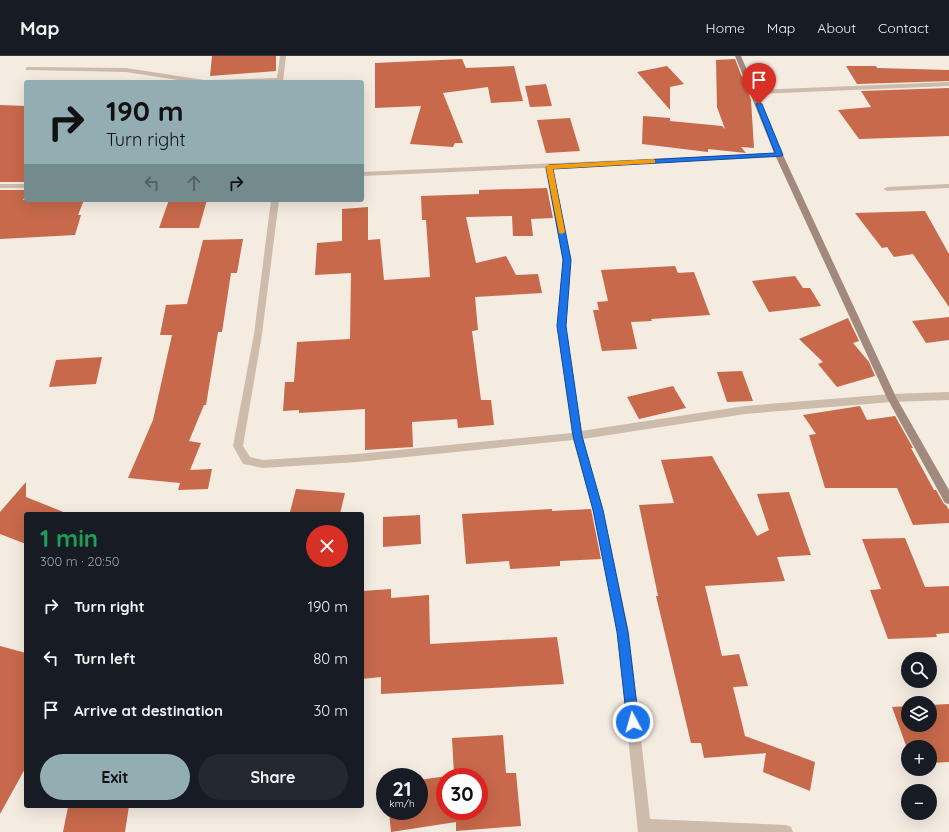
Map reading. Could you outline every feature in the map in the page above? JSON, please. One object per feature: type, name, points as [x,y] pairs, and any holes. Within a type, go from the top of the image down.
[{"type":"street","points":[[280,80],[283,56]]},
{"type":"street","points":[[738,56],[779,155],[892,398],[949,500]]},
{"type":"street","points":[[28,69],[126,70],[191,80]]},
{"type":"street","points":[[754,92],[949,84]]},
{"type":"street","points":[[364,174],[549,167],[779,155]]},
{"type":"street","points":[[549,167],[567,260],[562,326],[577,436],[598,510],[623,632],[645,829],[786,832]]},
{"type":"street","points":[[0,186],[24,186]]},
{"type":"street","points":[[887,189],[949,186]]},
{"type":"street","points":[[275,202],[258,334],[238,446],[247,461],[263,464],[357,458],[577,436],[745,410],[892,398],[949,396]]},
{"type":"building","points":[[212,56],[276,56],[276,71],[210,76]]},
{"type":"building","points":[[462,59],[466,68],[514,66],[523,101],[491,103],[488,87],[443,93],[463,143],[455,143],[453,147],[410,144],[421,106],[375,108],[375,63]]},
{"type":"building","points":[[735,59],[751,100],[754,148],[741,147],[746,153],[708,149],[708,152],[642,144],[643,116],[670,118],[670,121],[722,126],[725,129],[717,107],[716,60]]},
{"type":"building","points":[[667,66],[684,84],[670,87],[670,110],[637,72]]},
{"type":"building","points":[[846,66],[949,70],[949,81],[857,84]]},
{"type":"building","points":[[546,84],[552,106],[530,107],[525,86]]},
{"type":"building","points":[[949,88],[949,136],[859,139],[838,110],[871,107],[861,91]]},
{"type":"building","points":[[0,105],[24,106],[24,182],[0,182]]},
{"type":"building","points":[[570,118],[580,151],[546,153],[537,120]]},
{"type":"building","points":[[547,188],[553,218],[531,219],[533,236],[513,236],[512,216],[466,217],[476,263],[506,256],[516,275],[538,274],[542,293],[475,297],[478,330],[472,331],[481,400],[491,400],[494,425],[458,428],[457,419],[412,422],[413,447],[365,450],[365,409],[299,413],[299,410],[283,411],[285,382],[294,382],[297,342],[350,339],[351,273],[315,275],[317,243],[342,241],[342,209],[368,207],[368,240],[380,239],[384,280],[430,277],[426,220],[422,220],[421,196],[479,194],[479,190]]},
{"type":"building","points":[[0,190],[24,190],[24,202],[83,202],[78,215],[81,215],[75,235],[0,239]]},
{"type":"building","points":[[168,202],[206,202],[199,228],[159,228]]},
{"type":"building","points":[[925,211],[949,254],[949,307],[913,254],[894,257],[887,247],[882,248],[855,213]]},
{"type":"building","points":[[243,239],[237,273],[231,273],[222,332],[218,332],[206,405],[204,405],[189,441],[201,443],[190,470],[212,469],[208,489],[178,490],[180,483],[128,478],[153,420],[172,335],[160,335],[166,305],[187,304],[203,240]]},
{"type":"building","points":[[675,266],[678,273],[694,272],[710,315],[651,319],[652,321],[631,322],[637,349],[602,351],[593,310],[599,310],[597,302],[608,301],[601,270]]},
{"type":"building","points":[[795,276],[803,288],[810,288],[821,306],[769,312],[752,281]]},
{"type":"building","points":[[949,317],[949,340],[926,343],[912,321]]},
{"type":"building","points":[[848,318],[859,341],[853,343],[869,362],[875,376],[837,387],[818,364],[823,362],[799,339]]},
{"type":"building","points":[[102,357],[96,384],[49,387],[56,360]]},
{"type":"building","points":[[742,371],[753,401],[727,402],[717,372]]},
{"type":"building","points":[[673,386],[686,408],[639,419],[627,397]]},
{"type":"building","points":[[860,406],[867,420],[895,416],[934,490],[936,490],[949,510],[949,523],[913,525],[897,488],[825,488],[809,435],[816,434],[803,415]]},
{"type":"building","points":[[712,456],[757,536],[769,530],[757,494],[789,492],[811,555],[777,557],[785,581],[705,586],[722,656],[739,654],[748,686],[733,687],[745,736],[815,762],[810,791],[763,772],[766,753],[704,758],[701,743],[691,743],[656,596],[658,596],[639,505],[674,503],[661,460]]},
{"type":"building","points":[[26,482],[26,497],[64,512],[24,512],[24,543],[0,534],[0,512]]},
{"type":"building","points":[[296,489],[345,493],[340,512],[290,512]]},
{"type":"building","points":[[552,509],[552,511],[591,509],[601,559],[560,561],[560,566],[510,569],[509,561],[466,564],[462,514]]},
{"type":"building","points":[[420,515],[421,544],[383,547],[383,517]]},
{"type":"building","points":[[905,538],[925,587],[949,586],[949,633],[936,634],[937,637],[888,639],[870,590],[881,589],[862,539]]},
{"type":"building","points":[[391,589],[391,598],[429,595],[430,644],[557,637],[564,684],[381,694],[381,677],[364,679],[364,591]]},
{"type":"building","points":[[0,646],[24,652],[24,771],[0,814]]},
{"type":"building","points":[[949,704],[949,762],[937,763],[937,740],[904,740],[901,732],[937,732],[937,705]]},
{"type":"building","points":[[901,706],[901,732],[892,707]]},
{"type":"building","points":[[503,735],[506,773],[516,773],[521,826],[456,831],[456,822],[391,832],[390,820],[428,820],[428,779],[436,778],[436,820],[488,820],[488,768],[454,768],[452,738]]},
{"type":"building","points":[[68,808],[129,808],[125,832],[63,832]]},
{"type":"slow traffic","points":[[562,232],[549,167],[653,161]]},
{"type":"route","points":[[633,722],[623,632],[598,510],[577,436],[562,326],[567,260],[549,167],[779,155],[759,104]]}]
